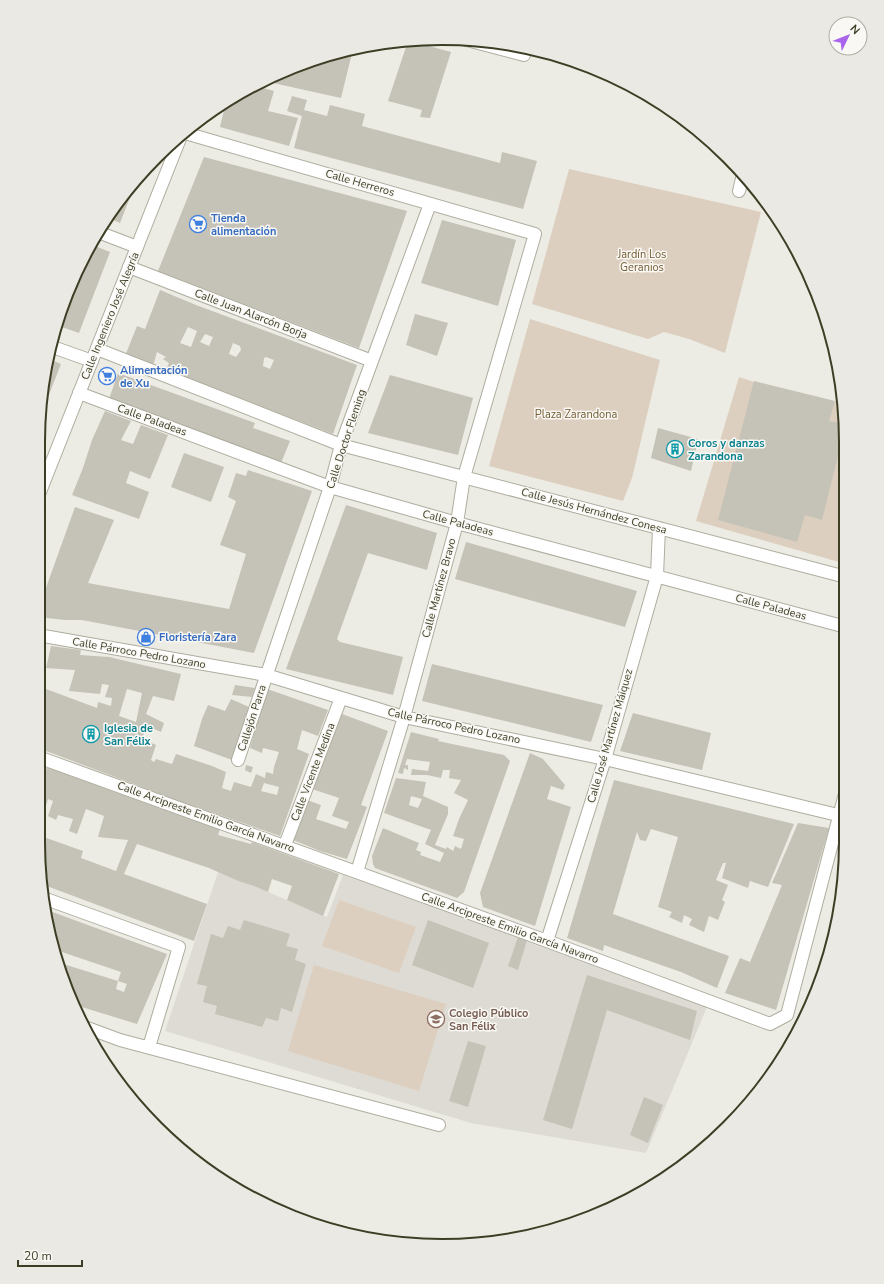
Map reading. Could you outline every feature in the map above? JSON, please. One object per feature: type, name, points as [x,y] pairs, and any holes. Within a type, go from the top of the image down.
[{"type":"street","points":[[508,51],[524,55]]},
{"type":"street","name":"Calle Herreros","points":[[191,135],[535,234]]},
{"type":"street","name":"Calle Ingeniero José Alegría","points":[[45,472],[79,393],[178,146]]},
{"type":"street","points":[[739,191],[741,181]]},
{"type":"street","name":"Calle Doctor Fleming","points":[[266,675],[330,487],[341,445],[430,204]]},
{"type":"street","points":[[104,234],[137,247]]},
{"type":"street","name":"Calle Martínez Bravo","points":[[357,872],[404,717],[457,523],[464,477],[535,234]]},
{"type":"street","name":"Calle Juan Alarcón Borja","points":[[129,267],[372,361]]},
{"type":"street","name":"Calle Jesús Hernández Conesa","points":[[57,347],[94,355],[341,445],[839,575]]},
{"type":"street","name":"Calle Paladeas","points":[[79,393],[330,487],[457,523],[839,625]]},
{"type":"street","name":"Calle José Martínez Máiquez","points":[[547,941],[605,759],[657,576],[660,528]]},
{"type":"street","name":"Calle Párroco Pedro Lozano","points":[[45,636],[266,675],[404,717],[605,759],[839,815]]},
{"type":"street","name":"Callejón Parra","points":[[238,760],[266,675]]},
{"type":"street","name":"Calle Vicente Medina","points":[[284,845],[341,698]]},
{"type":"street","name":"Calle Arcipreste Emilio García Navarro","points":[[45,760],[284,845],[770,1024],[787,1015],[839,827]]},
{"type":"street","points":[[49,900],[179,948],[149,1047]]},
{"type":"street","points":[[92,1030],[120,1040],[439,1125]]},
{"type":"shaded area","name":"Colegio Público San Félix","points":[[218,872],[327,917],[343,875],[527,940],[707,1007],[646,1153],[471,1123],[165,1031]]},
{"type":"green space","name":"Jardín Los Geranios","points":[[569,169],[761,212],[725,353],[689,339],[664,332],[648,339],[532,304]]},
{"type":"green space","name":"Plaza Zarandona","points":[[530,319],[660,360],[632,478],[623,501],[489,466]]},
{"type":"green space","points":[[739,377],[757,383],[837,402],[839,442],[839,562],[696,521]]},
{"type":"green space","points":[[339,900],[416,927],[399,973],[322,946]]},
{"type":"green space","points":[[314,965],[446,1004],[419,1091],[288,1051]]},
{"type":"building","points":[[427,46],[451,52],[430,118],[420,117],[422,110],[388,101],[406,47]]},
{"type":"building","points":[[351,56],[341,98],[273,83],[314,66]]},
{"type":"building","points":[[263,88],[274,91],[268,111],[298,118],[289,146],[220,127],[224,110]]},
{"type":"building","points":[[292,96],[307,100],[304,110],[327,116],[330,105],[365,114],[362,126],[500,163],[502,152],[537,161],[523,209],[294,148],[302,116],[287,111]]},
{"type":"building","points":[[204,157],[407,211],[359,348],[158,271]]},
{"type":"building","points":[[131,196],[120,223],[113,220]]},
{"type":"building","points":[[442,220],[516,240],[498,306],[421,283]]},
{"type":"building","points":[[96,246],[110,252],[79,333],[62,327],[75,290]]},
{"type":"building","points":[[160,290],[196,305],[357,365],[333,434],[166,370],[169,363],[163,359],[166,357],[157,352],[153,366],[125,356],[137,326],[145,329]],"holes":[[[188,327],[197,331],[191,347],[180,343]],[[205,334],[213,337],[209,346],[200,342]],[[233,343],[240,346],[241,350],[236,357],[229,354]],[[266,357],[274,360],[270,369],[263,366],[264,358]]]},
{"type":"building","points":[[415,314],[448,323],[437,356],[406,345]]},
{"type":"building","points":[[54,361],[61,364],[47,399]]},
{"type":"building","points":[[118,373],[255,423],[253,428],[290,441],[281,463],[245,451],[245,448],[109,399]]},
{"type":"building","points":[[390,375],[473,398],[458,455],[368,433]]},
{"type":"building","points":[[754,381],[835,401],[829,421],[838,423],[839,452],[822,520],[805,515],[797,542],[718,520]]},
{"type":"building","points":[[105,411],[131,421],[121,440],[133,444],[141,425],[168,435],[150,479],[130,471],[126,483],[149,492],[139,519],[72,495],[92,440]]},
{"type":"building","name":"Coros y danzas Zarandona","points":[[658,428],[698,439],[691,471],[651,458]]},
{"type":"building","points":[[184,453],[224,467],[211,502],[171,487]]},
{"type":"building","points":[[248,470],[312,491],[254,653],[82,620],[45,618],[45,591],[75,507],[114,520],[88,583],[229,609],[246,554],[220,545],[236,501],[228,497],[236,473],[246,476]]},
{"type":"building","points":[[346,505],[437,533],[427,570],[368,553],[337,639],[340,642],[403,657],[393,695],[286,669]]},
{"type":"building","points":[[466,542],[637,591],[625,627],[455,579]]},
{"type":"building","points":[[51,646],[81,650],[80,655],[109,657],[181,674],[174,701],[153,696],[146,714],[164,723],[161,732],[143,724],[142,726],[146,728],[142,739],[156,745],[151,760],[154,762],[156,759],[172,764],[176,754],[226,772],[222,788],[231,791],[234,782],[251,787],[256,774],[265,778],[266,772],[273,774],[279,752],[263,748],[262,753],[250,748],[267,689],[328,710],[318,736],[302,730],[297,749],[309,754],[280,836],[174,799],[45,751],[45,689],[97,708],[98,702],[111,706],[112,698],[105,697],[109,685],[102,684],[100,694],[69,691],[75,670],[46,668]],"holes":[[[127,689],[142,693],[136,722],[119,716]],[[264,783],[279,787],[277,795],[261,791]]]},
{"type":"building","points":[[432,664],[603,705],[591,742],[422,701]]},
{"type":"building","points":[[235,685],[255,688],[252,697],[232,695]]},
{"type":"building","points":[[231,699],[249,707],[232,760],[194,746],[208,705],[225,711]]},
{"type":"building","points":[[633,713],[711,733],[702,770],[620,751]]},
{"type":"building","points":[[342,714],[388,731],[361,805],[367,807],[347,859],[320,851],[293,840],[307,800],[321,805],[316,819],[346,829],[349,822],[332,816],[339,798],[312,789]]},
{"type":"building","points":[[411,732],[439,739],[438,741],[504,755],[510,761],[464,892],[457,898],[375,868],[373,864],[372,856],[383,828],[419,843],[416,850],[421,852],[420,855],[440,862],[444,853],[425,844],[431,830],[384,813],[396,778],[426,782],[423,796],[448,807],[448,814],[435,845],[446,849],[447,847],[453,851],[455,846],[461,849],[464,839],[453,836],[468,800],[454,793],[461,780],[449,778],[450,770],[443,770],[441,778],[427,775],[411,775],[412,769],[428,771],[430,762],[407,759],[405,765],[408,765],[408,770],[404,768],[403,774],[398,773]],"holes":[[[411,796],[422,799],[418,808],[409,805]]]},
{"type":"building","points":[[530,753],[543,759],[565,785],[563,790],[551,786],[547,799],[571,807],[535,926],[483,907],[480,893]]},
{"type":"building","points":[[246,765],[253,767],[251,773],[245,770]]},
{"type":"building","points":[[47,767],[86,780],[112,791],[220,829],[218,835],[251,844],[252,842],[339,874],[323,916],[287,900],[292,886],[272,879],[268,892],[209,868],[137,844],[124,874],[207,904],[194,941],[47,886],[45,837],[83,851],[81,858],[116,871],[128,840],[98,837],[104,816],[86,809],[77,834],[69,831],[73,819],[58,815],[56,820],[48,816],[53,801],[48,799],[45,809],[45,772]]},
{"type":"building","points":[[614,780],[794,824],[768,887],[750,881],[748,888],[722,878],[726,863],[723,863],[716,880],[728,885],[722,900],[725,902],[718,920],[709,916],[704,932],[689,925],[692,919],[684,915],[682,923],[669,917],[672,912],[658,907],[678,837],[651,829],[646,841],[640,840],[637,832],[613,914],[729,956],[717,988],[681,972],[604,945],[603,951],[567,938]]},
{"type":"building","points":[[798,823],[829,828],[776,1010],[725,993],[740,958],[750,962],[782,885],[772,883]]},
{"type":"building","points":[[52,912],[167,954],[137,1024],[81,1007],[64,964],[118,981],[121,972],[61,952]],"holes":[[[118,981],[127,984],[124,992],[116,989]]]},
{"type":"building","points":[[244,920],[290,934],[286,946],[298,949],[295,960],[306,964],[292,1012],[281,1008],[278,1021],[266,1018],[262,1027],[215,1014],[217,1006],[203,1002],[207,986],[197,984],[211,934],[223,938],[228,926],[240,930]]},
{"type":"building","points":[[428,920],[489,943],[473,988],[412,965]]},
{"type":"building","points":[[518,937],[527,940],[518,970],[508,966]]},
{"type":"building","points":[[587,975],[697,1011],[690,1040],[607,1010],[572,1129],[543,1120]]},
{"type":"building","points":[[468,1041],[486,1046],[468,1107],[449,1101]]},
{"type":"building","points":[[644,1097],[663,1105],[648,1143],[630,1135]]},
{"type":"place","name":"Tienda alimentación","points":[[198,224]]},
{"type":"place","name":"Alimentación de Xu","points":[[107,376]]},
{"type":"place","name":"Coros y danzas Zarandona","points":[[675,449]]},
{"type":"place","name":"Floristería Zara","points":[[146,637]]},
{"type":"place","name":"Iglesia de San Félix","points":[[91,734]]},
{"type":"place","name":"Colegio Público San Félix","points":[[436,1019]]}]
